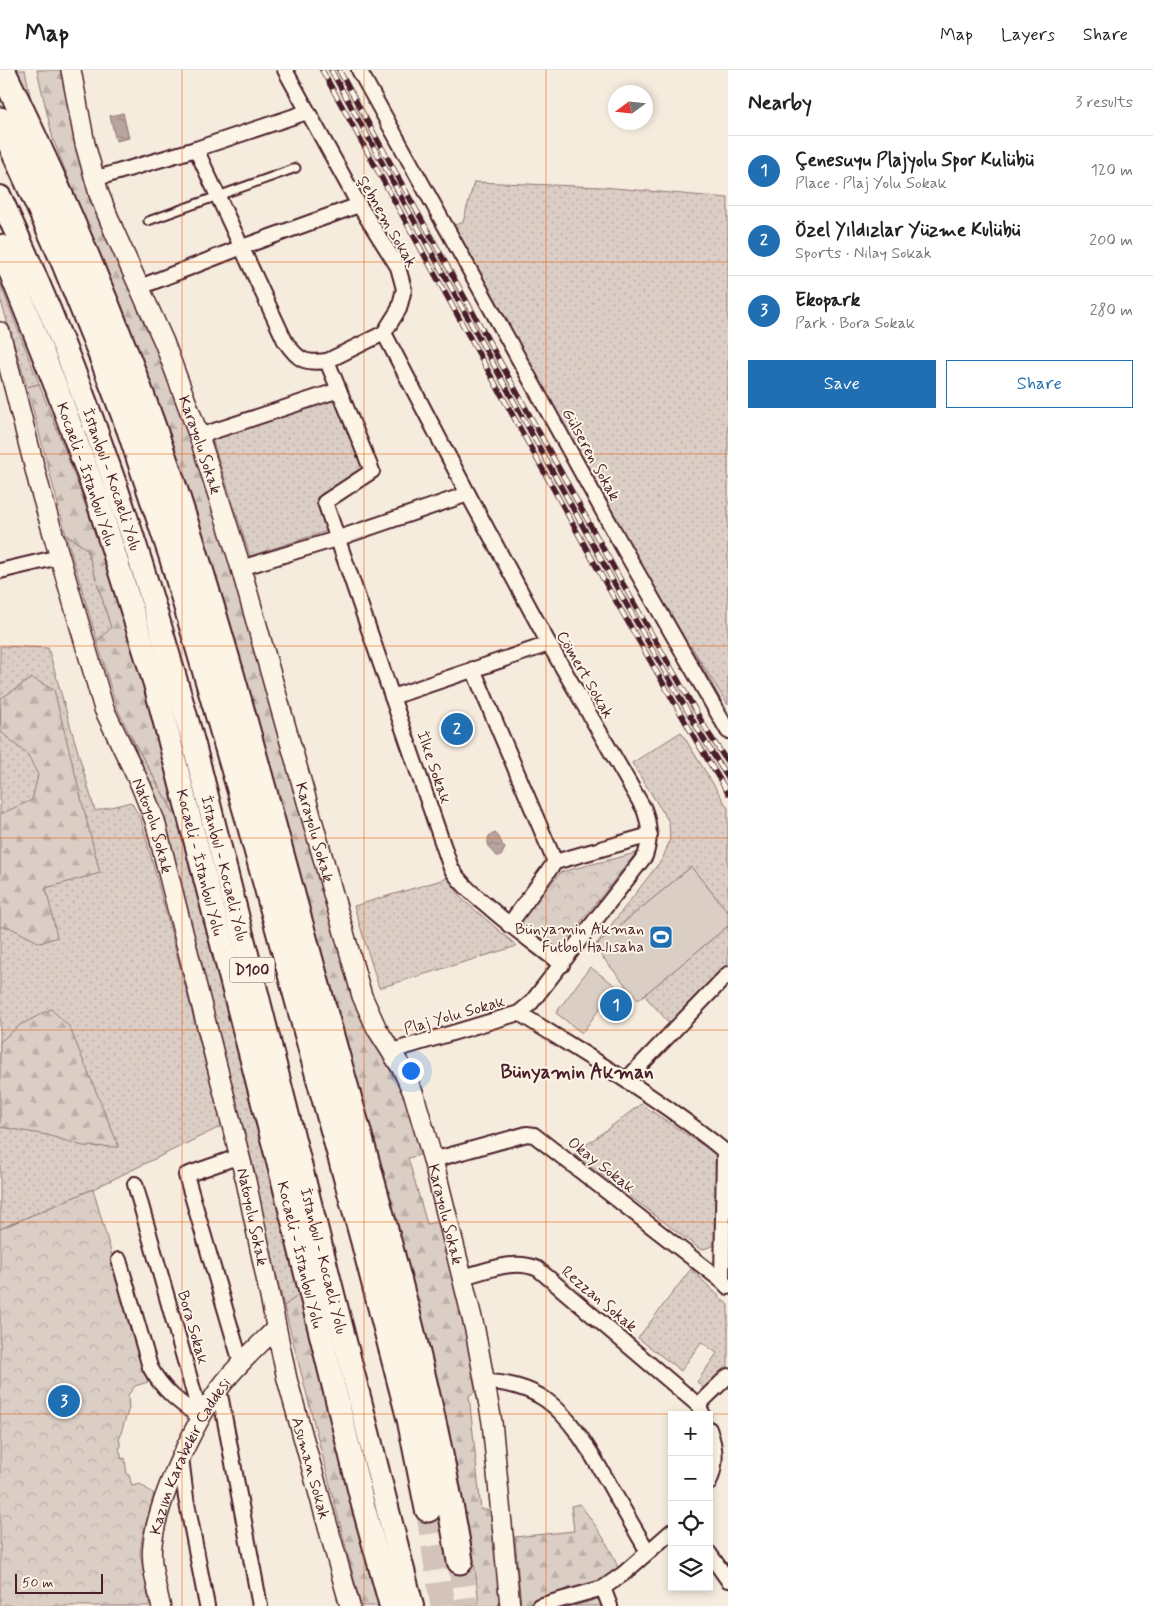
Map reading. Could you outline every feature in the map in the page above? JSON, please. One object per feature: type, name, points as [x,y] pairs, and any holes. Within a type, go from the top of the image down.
[{"type":"highway","points":[[2,70],[60,193],[96,280],[148,415],[188,533],[238,700],[384,1226],[428,1400],[451,1508],[460,1561]]},
{"type":"highway","points":[[0,120],[63,259],[96,338],[130,430],[172,556],[248,817],[363,1238],[407,1410],[428,1509]]},
{"type":"highway","name":"İstanbul - Kocaeli Yolu","points":[[0,197],[43,293],[115,482],[158,616],[194,745],[412,1606]]},
{"type":"highway","name":"Kocaeli - İstanbul Yolu","points":[[0,246],[57,389],[94,490],[155,684],[277,1158],[363,1505],[391,1606]]},
{"type":"main road","name":"Karayolu Sokak","points":[[71,70],[79,117],[94,179],[114,231],[164,342],[199,436],[241,568],[362,996],[377,1029],[392,1050],[411,1089],[433,1160],[475,1330],[492,1422],[510,1606]]},
{"type":"main road","name":"Natoyolu Sokak","points":[[0,332],[58,557],[104,709],[142,786],[155,821],[240,1156],[257,1229],[276,1328]]},
{"type":"main road","name":"Asuman Sokak","points":[[276,1328],[301,1434],[350,1606]]},
{"type":"street","name":"Şebnem Sokak","points":[[285,70],[359,205],[398,267],[404,289],[399,309],[384,333]]},
{"type":"street","name":"Gülseren Sokak","points":[[359,70],[625,551],[728,732]]},
{"type":"street","points":[[94,179],[196,149],[307,112]]},
{"type":"street","points":[[196,149],[285,341],[301,360],[327,362],[384,333]]},
{"type":"street","points":[[140,287],[242,247],[359,205]]},
{"type":"street","name":"Cömert Sokak","points":[[384,333],[549,644],[648,819],[650,835],[645,856],[531,1003],[518,1013]]},
{"type":"street","points":[[199,436],[339,390],[327,362]]},
{"type":"street","name":"İlke Sokak","points":[[339,390],[372,471],[324,502],[451,868],[463,885],[509,924],[562,964]]},
{"type":"street","points":[[241,568],[336,539],[468,494]]},
{"type":"street","points":[[0,571],[58,557]]},
{"type":"street","points":[[392,697],[549,644]]},
{"type":"street","points":[[474,669],[555,862]]},
{"type":"street","points":[[509,924],[555,862],[650,835]]},
{"type":"street","points":[[626,1080],[728,974]]},
{"type":"street","name":"Plaj Yolu Sokak","points":[[392,1050],[518,1013],[682,1117],[727,1152]]},
{"type":"street","name":"Okay Sokak","points":[[433,1160],[520,1136],[534,1135],[725,1284]]},
{"type":"street","points":[[725,1284],[727,1152]]},
{"type":"street","points":[[240,1156],[186,1175],[242,1362]]},
{"type":"street","name":"Bora Sokak","points":[[136,1184],[201,1418]]},
{"type":"street","points":[[119,1260],[150,1367],[156,1380],[165,1390],[201,1418]]},
{"type":"street","name":"Rezzan Sokak","points":[[462,1277],[516,1264],[538,1269],[700,1410]]},
{"type":"street","name":"Kazım Karabekir Caddesi","points":[[161,1606],[152,1550],[159,1514],[181,1456],[219,1389],[242,1362],[276,1328]]},
{"type":"street","points":[[700,1410],[728,1376]]},
{"type":"street","points":[[485,1382],[511,1384],[536,1394],[546,1400],[568,1422],[592,1456],[648,1552]]},
{"type":"street","points":[[219,1389],[260,1606]]},
{"type":"street","points":[[713,1443],[716,1463],[713,1472]]},
{"type":"street","points":[[181,1456],[186,1498],[207,1606]]},
{"type":"street","points":[[539,1606],[603,1588],[623,1574],[668,1534]]},
{"type":"street","points":[[713,1559],[728,1580]]},
{"type":"street","points":[[603,1588],[610,1606]]},
{"type":"lane","points":[[148,221],[296,168]]},
{"type":"green space","points":[[12,70],[25,70],[33,110]]},
{"type":"green space","points":[[37,70],[65,70],[224,538],[360,1015],[405,1098],[423,1154],[408,1158],[427,1224],[441,1221],[466,1323],[477,1391],[469,1395],[481,1510],[492,1510],[501,1606],[460,1606],[479,1603],[472,1546],[441,1399],[392,1209],[286,831],[152,393],[53,139]]},
{"type":"green space","points":[[474,182],[603,187],[728,198],[728,705],[691,646],[728,712],[728,721],[710,692],[452,226],[463,222]]},
{"type":"green space","points":[[0,283],[39,384],[27,387],[0,298]]},
{"type":"green space","points":[[39,384],[80,491],[118,600],[141,673],[180,824],[116,706],[97,641],[111,628],[87,549],[66,535],[27,387]]},
{"type":"green space","points":[[338,396],[365,466],[316,498],[327,531],[250,556],[212,439]]},
{"type":"green space","points":[[66,535],[87,549],[112,628],[97,641]]},
{"type":"green space","points":[[0,646],[48,648],[95,811],[131,802],[141,819],[222,1126],[93,1189],[0,1229]]},
{"type":"green space","points":[[32,678],[54,690],[100,873],[46,888],[57,937],[40,943],[9,927],[0,927],[0,814],[32,800],[38,775],[28,755],[1,732],[0,699]]},
{"type":"green space","points":[[681,732],[728,808],[728,912],[691,867],[594,947],[663,858],[670,839],[669,822],[632,763]]},
{"type":"green space","points":[[129,733],[180,824],[300,1294],[284,1306],[157,800]]},
{"type":"green space","points":[[636,853],[559,949],[519,922],[561,872]]},
{"type":"green space","name":"Bünyamin Akman Futbol Halısaha","points":[[691,867],[728,912],[728,926],[638,1000],[594,947]]},
{"type":"green space","points":[[448,878],[461,898],[517,946],[379,988],[354,906]]},
{"type":"green space","points":[[728,926],[728,967],[671,1025],[644,995]]},
{"type":"green space","points":[[590,967],[616,986],[582,1033],[556,1013]]},
{"type":"green space","points":[[51,1009],[69,1026],[119,1147],[83,1146],[47,1135],[0,1127],[0,1042],[20,1025]]},
{"type":"green space","points":[[641,1104],[716,1154],[715,1245],[701,1250],[574,1154]]},
{"type":"green space","points":[[93,1189],[148,1382],[135,1386],[128,1395],[129,1408],[119,1439],[121,1447],[119,1448],[122,1459],[125,1458],[127,1475],[129,1475],[132,1486],[140,1484],[154,1494],[142,1538],[140,1554],[150,1606],[0,1606],[0,1229]]},
{"type":"green space","points":[[691,1269],[728,1305],[728,1368],[706,1391],[697,1382],[717,1353],[701,1342],[681,1371],[638,1338]]},
{"type":"green space","points":[[300,1294],[379,1606],[361,1606],[284,1306]]},
{"type":"green space","points":[[580,1504],[607,1544],[619,1571],[605,1582],[521,1606],[515,1537],[574,1531],[571,1506]]},
{"type":"green space","points":[[601,1598],[605,1606],[574,1606]]},
{"type":"water","points":[[123,113],[129,138],[116,141],[110,116]]},
{"type":"water","points":[[495,833],[505,848],[501,856],[497,856],[488,845],[489,836]]},
{"type":"tunnel","points":[[428,1509],[443,1606]]},
{"type":"tunnel","points":[[460,1561],[466,1606]]},
{"type":"railway","points":[[322,70],[606,584],[728,793]]},
{"type":"railway","points":[[331,70],[613,581],[728,778]]},
{"type":"railway","points":[[339,70],[619,577],[709,734],[728,763]]},
{"type":"place","name":"Özel Yıldızlar Yüzme Kulübü","points":[[457,729]]},
{"type":"place","name":"Bünyamin Akman Futbol Halısaha","points":[[661,937]]},
{"type":"place","name":"Çenesuyu Plajyolu Spor Kulübü","points":[[616,1005]]},
{"type":"place","name":"Ekopark","points":[[64,1401]]},
{"type":"district","name":"Bünyamin Akman","points":[[577,1071]]}]
